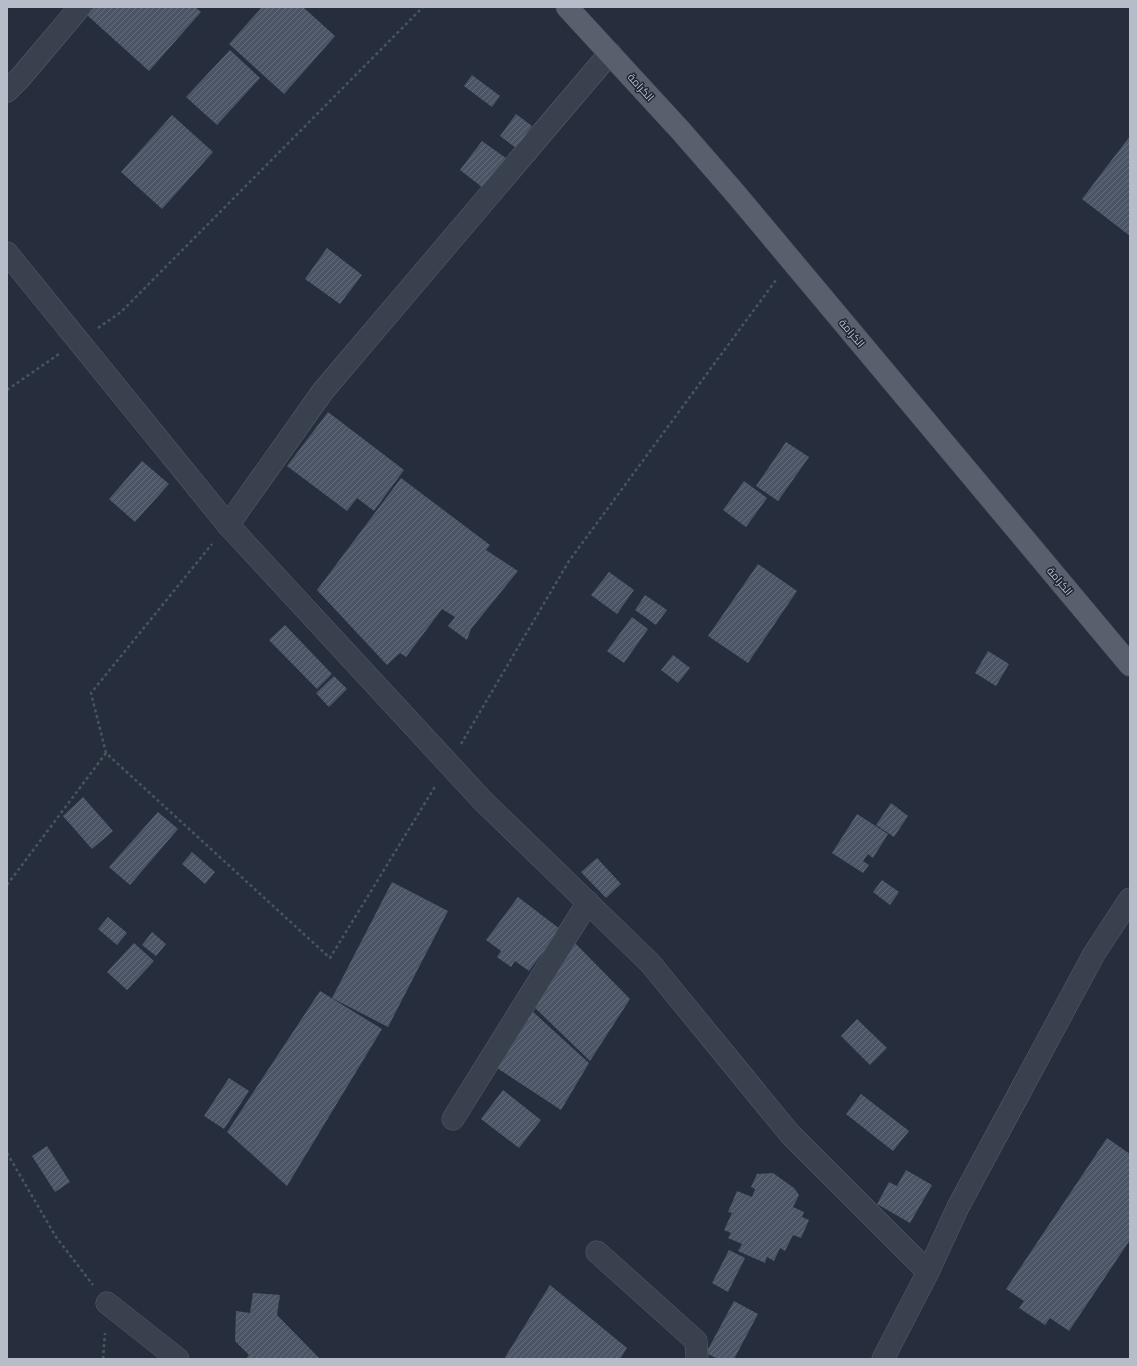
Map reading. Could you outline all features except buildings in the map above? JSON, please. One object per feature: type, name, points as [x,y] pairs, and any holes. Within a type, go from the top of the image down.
[{"type":"main road","name":"الكرامة","points":[[567,7],[736,193],[1130,665]]},
{"type":"street","points":[[7,91],[20,78],[80,7]]},
{"type":"street","points":[[228,526],[324,391],[610,53]]},
{"type":"street","points":[[7,253],[228,526],[483,801],[650,963],[790,1134],[928,1272]]},
{"type":"street","points":[[883,1359],[928,1272],[958,1207],[1086,968],[1130,899]]},
{"type":"street","points":[[453,1119],[588,902]]},
{"type":"street","points":[[597,1252],[696,1341],[697,1359]]},
{"type":"street","points":[[107,1303],[178,1359]]},
{"type":"path","points":[[7,390],[121,312],[423,7]]},
{"type":"path","points":[[106,753],[91,693],[228,526]]},
{"type":"path","points":[[7,1153],[56,1237],[107,1303],[103,1359]]}]
